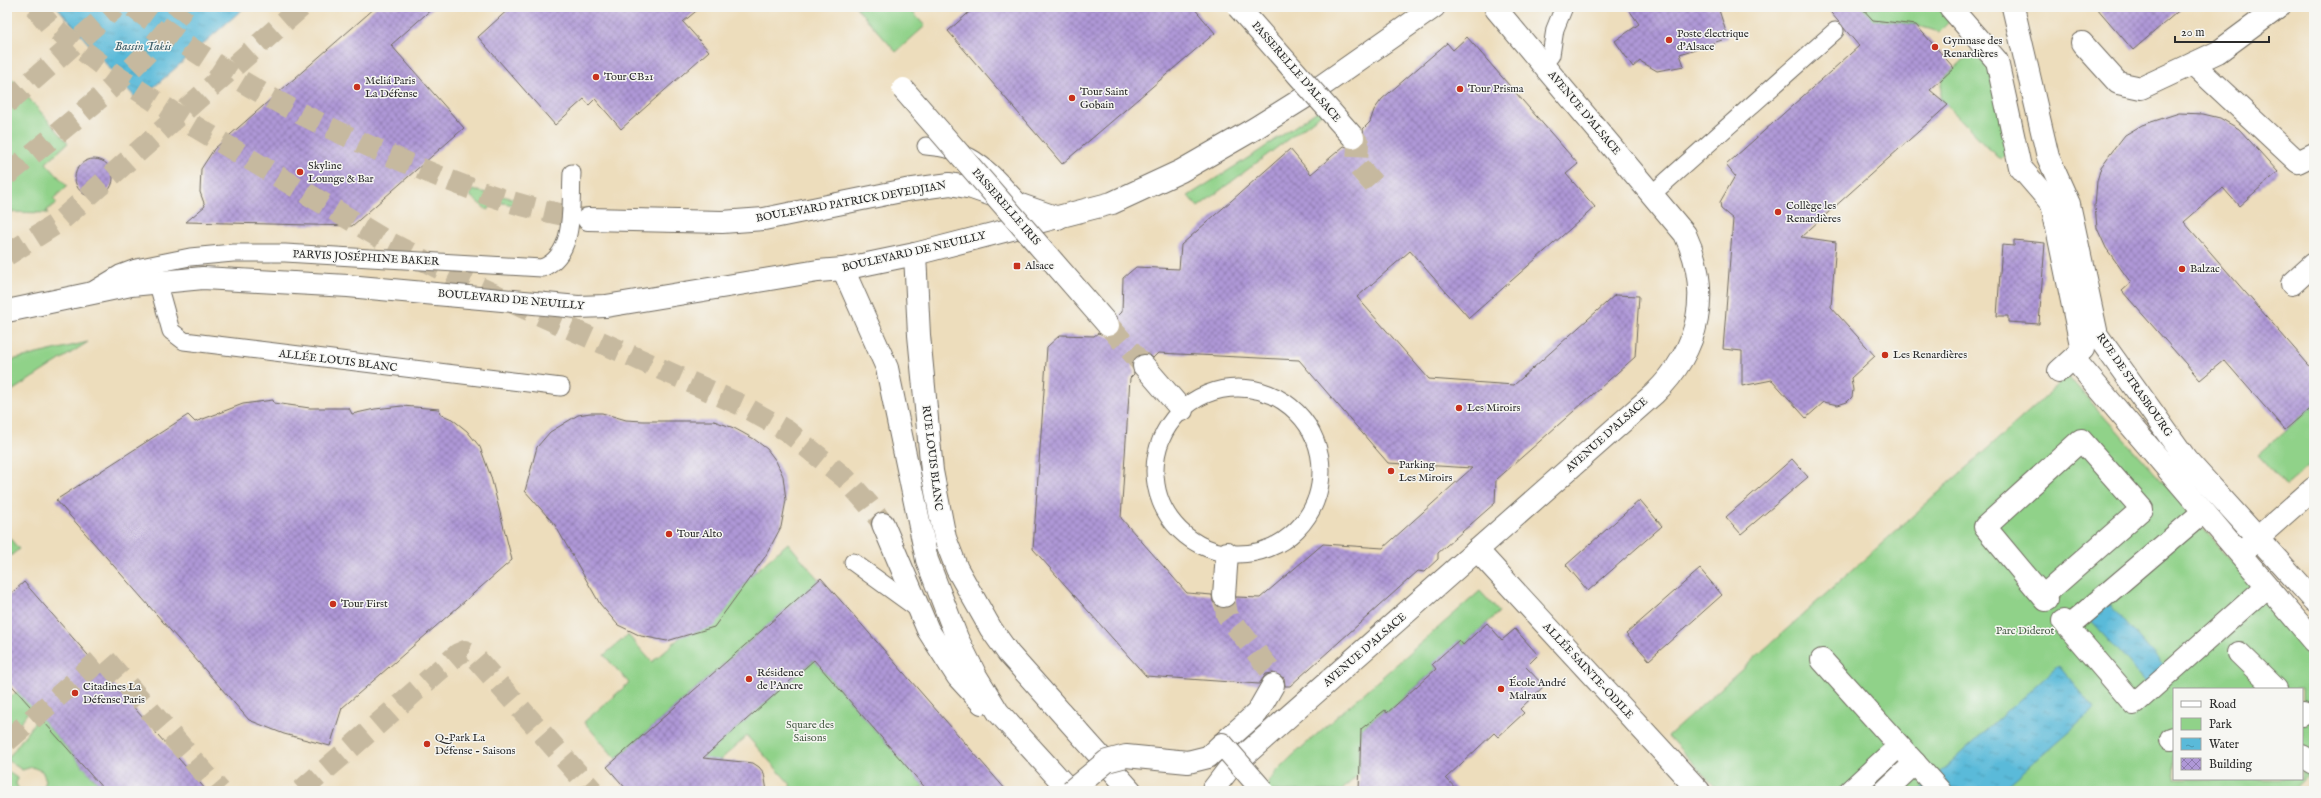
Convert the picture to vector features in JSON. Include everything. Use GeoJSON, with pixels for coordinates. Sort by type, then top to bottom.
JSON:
{"type":"FeatureCollection","features":[{"type":"Feature","properties":{"kind":"street","name":"PASSERELLE D'ALSACE"},"geometry":{"type":"LineString","coordinates":[[1238,7],[1353,137]]}},
{"type":"Feature","properties":{"kind":"street"},"geometry":{"type":"LineString","coordinates":[[1950,7],[1997,61],[2020,167],[2052,204],[2078,354],[2203,512],[2314,641]]}},
{"type":"Feature","properties":{"kind":"street","name":"RUE DE STRASBOURG"},"geometry":{"type":"LineString","coordinates":[[2013,7],[2048,157],[2069,204],[2078,354],[2186,459],[2314,600]]}},
{"type":"Feature","properties":{"kind":"street"},"geometry":{"type":"LineString","coordinates":[[2082,43],[2118,82],[2141,88],[2218,52],[2278,7]]}},
{"type":"Feature","properties":{"kind":"street"},"geometry":{"type":"LineString","coordinates":[[1058,218],[1112,203],[1180,171],[1310,94],[1434,8]]}},
{"type":"Feature","properties":{"kind":"street","name":"AVENUE D'ALSACE"},"geometry":{"type":"LineString","coordinates":[[1212,791],[1228,770],[1654,394],[1670,377],[1683,359],[1697,317],[1700,287],[1698,268],[1685,234],[1496,8]]}},
{"type":"Feature","properties":{"kind":"street"},"geometry":{"type":"LineString","coordinates":[[2193,64],[2298,162],[2314,154]]}},
{"type":"Feature","properties":{"kind":"street","name":"PASSERELLE IRIS"},"geometry":{"type":"LineString","coordinates":[[903,90],[1108,325]]}},
{"type":"Feature","properties":{"kind":"street","name":"BOULEVARD PATRICK DEVEDJIAN"},"geometry":{"type":"LineString","coordinates":[[588,219],[722,222],[764,219],[906,190],[950,184],[972,188],[1058,218]]}},
{"type":"Feature","properties":{"kind":"street","name":"BOULEVARD DE NEUILLY"},"geometry":{"type":"LineString","coordinates":[[7,311],[89,292],[157,281],[203,278],[348,286],[578,307],[642,302],[818,271],[844,269],[915,254],[1058,218]]}},
{"type":"Feature","properties":{"kind":"street","name":"RUE LOUIS BLANC"},"geometry":{"type":"LineString","coordinates":[[915,254],[919,335],[932,471],[945,538],[957,569],[991,629],[1009,654],[1131,791]]}},
{"type":"Feature","properties":{"kind":"street"},"geometry":{"type":"LineString","coordinates":[[2292,284],[2314,264]]}},
{"type":"Feature","properties":{"kind":"street","name":"RUE LOUIS BLANC"},"geometry":{"type":"LineString","coordinates":[[844,269],[887,368],[927,560],[957,638],[998,712],[1070,791]]}},
{"type":"Feature","properties":{"kind":"street"},"geometry":{"type":"LineString","coordinates":[[1144,366],[1182,410]]}},
{"type":"Feature","properties":{"kind":"street"},"geometry":{"type":"LineString","coordinates":[[2081,440],[2142,509],[2044,598],[1985,527],[2081,440]]}},
{"type":"Feature","properties":{"kind":"street"},"geometry":{"type":"LineString","coordinates":[[2239,554],[2314,488]]}},
{"type":"Feature","properties":{"kind":"street"},"geometry":{"type":"LineString","coordinates":[[2203,512],[2065,624],[2134,704],[2165,688],[2266,587]]}},
{"type":"Feature","properties":{"kind":"street","name":"RUE LOUIS BLANC"},"geometry":{"type":"LineString","coordinates":[[883,524],[918,609],[941,653],[958,677],[997,718],[1035,753]]}},
{"type":"Feature","properties":{"kind":"street","name":"ALLÉE SAINTE-ODILE"},"geometry":{"type":"LineString","coordinates":[[1477,550],[1698,791]]}},
{"type":"Feature","properties":{"kind":"street"},"geometry":{"type":"LineString","coordinates":[[1224,596],[1227,553]]}},
{"type":"Feature","properties":{"kind":"street"},"geometry":{"type":"LineString","coordinates":[[2239,653],[2275,688]]}},
{"type":"Feature","properties":{"kind":"street"},"geometry":{"type":"LineString","coordinates":[[1822,660],[1935,786]]}},
{"type":"Feature","properties":{"kind":"street"},"geometry":{"type":"LineString","coordinates":[[1070,791],[1107,760],[1126,756],[1188,762],[1208,757],[1257,713],[1273,685]]}},
{"type":"Feature","properties":{"kind":"street"},"geometry":{"type":"LineString","coordinates":[[1222,744],[1263,791]]}},
{"type":"Feature","properties":{"kind":"street"},"geometry":{"type":"LineString","coordinates":[[1850,791],[1899,746]]}},
{"type":"Feature","properties":{"kind":"street"},"geometry":{"type":"LineString","coordinates":[[2303,757],[2314,763]]}},
{"type":"Feature","properties":{"kind":"street"},"geometry":{"type":"LineString","coordinates":[[1885,791],[1915,763]]}},
{"type":"Feature","properties":{"kind":"lane"},"geometry":{"type":"LineString","coordinates":[[1543,65],[1551,55],[1555,29],[1564,7]]}},
{"type":"Feature","properties":{"kind":"lane"},"geometry":{"type":"LineString","coordinates":[[1652,194],[1835,31]]}},
{"type":"Feature","properties":{"kind":"lane"},"geometry":{"type":"LineString","coordinates":[[926,146],[952,149],[975,159],[1023,206]]}},
{"type":"Feature","properties":{"kind":"lane","name":"PARVIS JOSÉPHINE BAKER"},"geometry":{"type":"LineString","coordinates":[[89,292],[120,274],[136,268],[190,257],[233,253],[285,253],[542,268],[552,263],[560,254],[566,242],[572,173]]}},
{"type":"Feature","properties":{"kind":"lane","name":"ALLÉE LOUIS BLANC"},"geometry":{"type":"LineString","coordinates":[[157,281],[171,332],[184,341],[561,387]]}},
{"type":"Feature","properties":{"kind":"lane"},"geometry":{"type":"LineString","coordinates":[[1243,388],[1265,392],[1285,402],[1301,417],[1317,446],[1321,468],[1318,490],[1311,510],[1298,528],[1280,542],[1260,551],[1227,553],[1209,548],[1192,540],[1173,523],[1161,502],[1155,477],[1157,452],[1167,429],[1182,410],[1200,397],[1221,389],[1243,388]]}},
{"type":"Feature","properties":{"kind":"lane"},"geometry":{"type":"LineString","coordinates":[[853,562],[918,609]]}},
{"type":"Feature","properties":{"kind":"green space"},"geometry":{"type":"Polygon","coordinates":[[[856,7],[908,7],[925,26],[896,52],[856,7]]]}},
{"type":"Feature","properties":{"kind":"green space"},"geometry":{"type":"Polygon","coordinates":[[[1861,7],[1937,7],[1950,21],[1939,32],[1916,25],[1873,20],[1861,7]]]}},
{"type":"Feature","properties":{"kind":"green space"},"geometry":{"type":"Polygon","coordinates":[[[1972,52],[1990,69],[2008,152],[2000,160],[1940,98],[1943,79],[1972,52]]]}},
{"type":"Feature","properties":{"kind":"green space"},"geometry":{"type":"Polygon","coordinates":[[[11,78],[68,143],[46,163],[67,186],[53,199],[57,203],[46,211],[48,213],[7,212],[7,169],[12,166],[7,160],[7,81],[11,78]]]}},
{"type":"Feature","properties":{"kind":"green space"},"geometry":{"type":"Polygon","coordinates":[[[1326,105],[1328,109],[1198,207],[1188,196],[1259,151],[1326,105]]]}},
{"type":"Feature","properties":{"kind":"green space"},"geometry":{"type":"Polygon","coordinates":[[[472,190],[526,201],[520,206],[497,202],[487,210],[469,195],[472,190]]]}},
{"type":"Feature","properties":{"kind":"green space"},"geometry":{"type":"Polygon","coordinates":[[[88,342],[7,394],[7,361],[88,342]]]}},
{"type":"Feature","properties":{"kind":"green space","name":"Parc Diderot"},"geometry":{"type":"Polygon","coordinates":[[[2068,376],[2314,654],[2314,770],[2293,791],[1719,791],[1668,736],[2068,376]]]}},
{"type":"Feature","properties":{"kind":"green space"},"geometry":{"type":"Polygon","coordinates":[[[2314,405],[2314,462],[2286,486],[2258,455],[2314,405]]]}},
{"type":"Feature","properties":{"kind":"green space"},"geometry":{"type":"Polygon","coordinates":[[[7,535],[19,549],[7,559],[7,535]]]}},
{"type":"Feature","properties":{"kind":"green space"},"geometry":{"type":"Polygon","coordinates":[[[788,543],[819,580],[616,759],[584,722],[629,683],[604,655],[628,635],[652,662],[788,543]]]}},
{"type":"Feature","properties":{"kind":"green space"},"geometry":{"type":"Polygon","coordinates":[[[1480,591],[1499,612],[1463,645],[1459,640],[1436,669],[1387,713],[1384,710],[1361,729],[1359,774],[1341,791],[1263,791],[1276,772],[1291,757],[1480,591]]]}},
{"type":"Feature","properties":{"kind":"green space","name":"Square des Saisons"},"geometry":{"type":"Polygon","coordinates":[[[814,660],[924,786],[918,791],[785,791],[791,785],[747,736],[698,780],[689,770],[814,660]]]}},
{"type":"Feature","properties":{"kind":"green space"},"geometry":{"type":"Polygon","coordinates":[[[23,687],[31,708],[7,741],[7,700],[23,687]]]}},
{"type":"Feature","properties":{"kind":"green space"},"geometry":{"type":"Polygon","coordinates":[[[39,716],[105,791],[43,791],[46,780],[42,771],[32,767],[22,770],[7,760],[39,716]]]}},
{"type":"Feature","properties":{"kind":"green space"},"geometry":{"type":"Polygon","coordinates":[[[7,771],[17,778],[16,784],[20,791],[7,791],[7,771]]]}},
{"type":"Feature","properties":{"kind":"water","name":"Bassin Takis"},"geometry":{"type":"Polygon","coordinates":[[[57,7],[245,7],[138,101],[57,7]]]}},
{"type":"Feature","properties":{"kind":"water"},"geometry":{"type":"Polygon","coordinates":[[[2108,603],[2165,667],[2147,683],[2089,619],[2108,603]]]}},
{"type":"Feature","properties":{"kind":"water"},"geometry":{"type":"Polygon","coordinates":[[[2058,665],[2095,709],[2001,791],[1919,791],[2058,665]]]}},
{"type":"Feature","properties":{"kind":"building","name":"Meliá Paris La Défense"},"geometry":{"type":"Polygon","coordinates":[[[376,7],[434,7],[391,45],[464,128],[352,226],[186,222],[205,206],[200,192],[201,169],[214,149],[376,7]]]}},
{"type":"Feature","properties":{"kind":"building","name":"Tour CB21"},"geometry":{"type":"Polygon","coordinates":[[[511,7],[701,7],[683,22],[709,51],[621,129],[595,99],[589,105],[584,99],[555,125],[478,37],[511,7]]]}},
{"type":"Feature","properties":{"kind":"building","name":"Tour Saint Gobain"},"geometry":{"type":"Polygon","coordinates":[[[975,7],[1193,7],[1215,33],[1062,164],[948,31],[975,7]]]}},
{"type":"Feature","properties":{"kind":"building","name":"Poste électrique d'Alsace"},"geometry":{"type":"Polygon","coordinates":[[[1627,7],[1718,7],[1728,38],[1680,54],[1684,66],[1657,71],[1640,61],[1633,67],[1615,41],[1639,24],[1627,7]]]}},
{"type":"Feature","properties":{"kind":"building","name":"Collège les Renardières"},"geometry":{"type":"Polygon","coordinates":[[[1826,7],[1861,7],[1873,20],[1916,25],[1954,68],[1930,90],[1948,105],[1801,237],[1836,242],[1831,307],[1875,356],[1851,378],[1853,390],[1852,397],[1847,402],[1838,405],[1824,402],[1806,418],[1772,380],[1742,386],[1742,351],[1723,349],[1733,219],[1721,209],[1720,202],[1735,176],[1726,165],[1859,46],[1826,7]]]}},
{"type":"Feature","properties":{"kind":"building"},"geometry":{"type":"Polygon","coordinates":[[[2096,7],[2183,7],[2133,50],[2096,7]]]}},
{"type":"Feature","properties":{"kind":"building","name":"Les Miroirs"},"geometry":{"type":"Polygon","coordinates":[[[1467,37],[1578,164],[1566,174],[1595,207],[1469,318],[1410,251],[1357,297],[1429,379],[1514,385],[1615,295],[1639,296],[1635,357],[1496,480],[1495,503],[1438,553],[1438,559],[1424,572],[1418,571],[1290,686],[1285,686],[1284,678],[1273,673],[1266,674],[1259,684],[1146,676],[1033,549],[1047,347],[1060,335],[1094,336],[1098,333],[1110,337],[1116,335],[1120,329],[1117,317],[1122,312],[1123,278],[1136,267],[1179,269],[1181,245],[1290,149],[1311,174],[1344,146],[1355,149],[1361,147],[1365,141],[1363,129],[1370,122],[1374,110],[1382,99],[1447,43],[1453,50],[1467,37]],[[1158,353],[1153,358],[1148,354],[1141,354],[1132,362],[1134,374],[1130,378],[1121,518],[1187,593],[1212,595],[1213,602],[1217,607],[1230,607],[1236,597],[1260,598],[1323,544],[1383,548],[1472,468],[1388,463],[1299,360],[1158,353]]]}},
{"type":"Feature","properties":{"kind":"building","name":"Balzac"},"geometry":{"type":"Polygon","coordinates":[[[2179,113],[2203,114],[2220,118],[2239,129],[2278,172],[2239,206],[2223,188],[2184,222],[2314,371],[2314,405],[2285,430],[2224,360],[2200,380],[2122,291],[2131,283],[2106,248],[2097,228],[2095,206],[2097,181],[2101,167],[2125,135],[2142,125],[2179,113]]]}},
{"type":"Feature","properties":{"kind":"building"},"geometry":{"type":"Polygon","coordinates":[[[90,159],[98,159],[108,164],[112,171],[112,185],[108,192],[98,197],[90,197],[80,192],[78,189],[75,182],[75,174],[80,164],[83,162],[90,159]]]}},
{"type":"Feature","properties":{"kind":"building"},"geometry":{"type":"Polygon","coordinates":[[[2014,240],[2045,243],[2039,324],[2008,322],[2008,316],[1997,316],[2002,245],[2014,246],[2014,240]]]}},
{"type":"Feature","properties":{"kind":"building","name":"Tour First"},"geometry":{"type":"Polygon","coordinates":[[[273,400],[274,403],[310,408],[349,408],[352,414],[375,409],[402,406],[439,409],[440,414],[452,419],[467,431],[480,447],[491,477],[512,560],[342,708],[330,746],[284,734],[249,720],[56,500],[188,415],[195,422],[243,404],[273,400]]]}},
{"type":"Feature","properties":{"kind":"building","name":"Tour Alto"},"geometry":{"type":"Polygon","coordinates":[[[602,413],[626,420],[714,421],[734,428],[754,439],[767,449],[776,461],[783,476],[786,500],[781,527],[765,557],[714,627],[667,641],[641,636],[618,625],[600,604],[555,525],[525,491],[537,447],[550,432],[578,415],[602,413]]]}},
{"type":"Feature","properties":{"kind":"building"},"geometry":{"type":"Polygon","coordinates":[[[1792,459],[1808,477],[1741,534],[1726,517],[1792,459]]]}},
{"type":"Feature","properties":{"kind":"building"},"geometry":{"type":"Polygon","coordinates":[[[1640,500],[1662,526],[1588,591],[1566,565],[1640,500]]]}},
{"type":"Feature","properties":{"kind":"building"},"geometry":{"type":"Polygon","coordinates":[[[1700,569],[1722,595],[1649,660],[1626,634],[1700,569]]]}},
{"type":"Feature","properties":{"kind":"building","name":"Résidence de l'Ancre"},"geometry":{"type":"Polygon","coordinates":[[[821,578],[1007,791],[928,791],[814,660],[703,758],[753,763],[764,773],[767,791],[628,791],[607,767],[821,578]]]}},
{"type":"Feature","properties":{"kind":"building","name":"Citadines La Défense Paris"},"geometry":{"type":"Polygon","coordinates":[[[24,582],[207,791],[105,791],[7,680],[7,597],[24,582]]]}},
{"type":"Feature","properties":{"kind":"building"},"geometry":{"type":"Polygon","coordinates":[[[1487,623],[1502,640],[1515,629],[1538,655],[1526,667],[1544,686],[1520,709],[1524,713],[1498,737],[1494,733],[1446,778],[1458,791],[1359,791],[1361,729],[1385,710],[1387,713],[1436,669],[1432,664],[1459,640],[1463,645],[1487,623]]]}},
{"type":"Feature","properties":{"kind":"tunnel"},"geometry":{"type":"LineString","coordinates":[[35,7],[49,24],[116,76],[189,123],[386,241],[462,280],[741,405],[787,431],[845,478],[869,505],[883,524]]}},
{"type":"Feature","properties":{"kind":"tunnel"},"geometry":{"type":"LineString","coordinates":[[7,103],[116,7]]}},
{"type":"Feature","properties":{"kind":"tunnel"},"geometry":{"type":"LineString","coordinates":[[133,7],[184,43],[256,90],[343,134],[411,165],[485,194],[536,209],[588,219]]}},
{"type":"Feature","properties":{"kind":"tunnel"},"geometry":{"type":"LineString","coordinates":[[7,175],[78,117],[124,76],[146,54],[184,7]]}},
{"type":"Feature","properties":{"kind":"tunnel"},"geometry":{"type":"LineString","coordinates":[[7,255],[59,222],[301,7]]}},
{"type":"Feature","properties":{"kind":"tunnel"},"geometry":{"type":"LineString","coordinates":[[1353,137],[1358,143],[1357,165],[1378,189]]}},
{"type":"Feature","properties":{"kind":"tunnel"},"geometry":{"type":"LineString","coordinates":[[1108,325],[1144,366]]}},
{"type":"Feature","properties":{"kind":"tunnel"},"geometry":{"type":"LineString","coordinates":[[1224,596],[1227,615],[1271,671],[1273,685]]}},
{"type":"Feature","properties":{"kind":"tunnel"},"geometry":{"type":"LineString","coordinates":[[301,791],[458,654],[465,651],[472,654],[593,791]]}},
{"type":"Feature","properties":{"kind":"tunnel"},"geometry":{"type":"LineString","coordinates":[[7,741],[103,657],[220,791]]}},
{"type":"Feature","properties":{"kind":"place","name":"Poste électrique d'Alsace"},"geometry":{"type":"Point","coordinates":[1669,40]}},
{"type":"Feature","properties":{"kind":"place","name":"Gymnase des Renardières"},"geometry":{"type":"Point","coordinates":[1935,47]}},
{"type":"Feature","properties":{"kind":"place","name":"Tour CB21"},"geometry":{"type":"Point","coordinates":[596,77]}},
{"type":"Feature","properties":{"kind":"place","name":"Meliá Paris La Défense"},"geometry":{"type":"Point","coordinates":[357,87]}},
{"type":"Feature","properties":{"kind":"place","name":"Tour Prisma"},"geometry":{"type":"Point","coordinates":[1460,89]}},
{"type":"Feature","properties":{"kind":"place","name":"Tour Saint Gobain"},"geometry":{"type":"Point","coordinates":[1072,98]}},
{"type":"Feature","properties":{"kind":"place","name":"Skyline Lounge & Bar"},"geometry":{"type":"Point","coordinates":[300,172]}},
{"type":"Feature","properties":{"kind":"place","name":"Collège les Renardières"},"geometry":{"type":"Point","coordinates":[1778,212]}},
{"type":"Feature","properties":{"kind":"place","name":"Alsace"},"geometry":{"type":"Point","coordinates":[1017,266]}},
{"type":"Feature","properties":{"kind":"place","name":"Balzac"},"geometry":{"type":"Point","coordinates":[2182,269]}},
{"type":"Feature","properties":{"kind":"place","name":"Les Renardières"},"geometry":{"type":"Point","coordinates":[1885,355]}},
{"type":"Feature","properties":{"kind":"place","name":"Les Miroirs"},"geometry":{"type":"Point","coordinates":[1459,408]}},
{"type":"Feature","properties":{"kind":"place","name":"Parking Les Miroirs"},"geometry":{"type":"Point","coordinates":[1391,471]}},
{"type":"Feature","properties":{"kind":"place","name":"Tour Alto"},"geometry":{"type":"Point","coordinates":[669,534]}},
{"type":"Feature","properties":{"kind":"place","name":"Tour First"},"geometry":{"type":"Point","coordinates":[333,604]}},
{"type":"Feature","properties":{"kind":"place","name":"Résidence de l'Ancre"},"geometry":{"type":"Point","coordinates":[749,679]}},
{"type":"Feature","properties":{"kind":"place","name":"École André Malraux"},"geometry":{"type":"Point","coordinates":[1501,689]}},
{"type":"Feature","properties":{"kind":"place","name":"Citadines La Défense Paris"},"geometry":{"type":"Point","coordinates":[75,693]}},
{"type":"Feature","properties":{"kind":"place","name":"Q-Park La Défense - Saisons"},"geometry":{"type":"Point","coordinates":[427,744]}}]}
